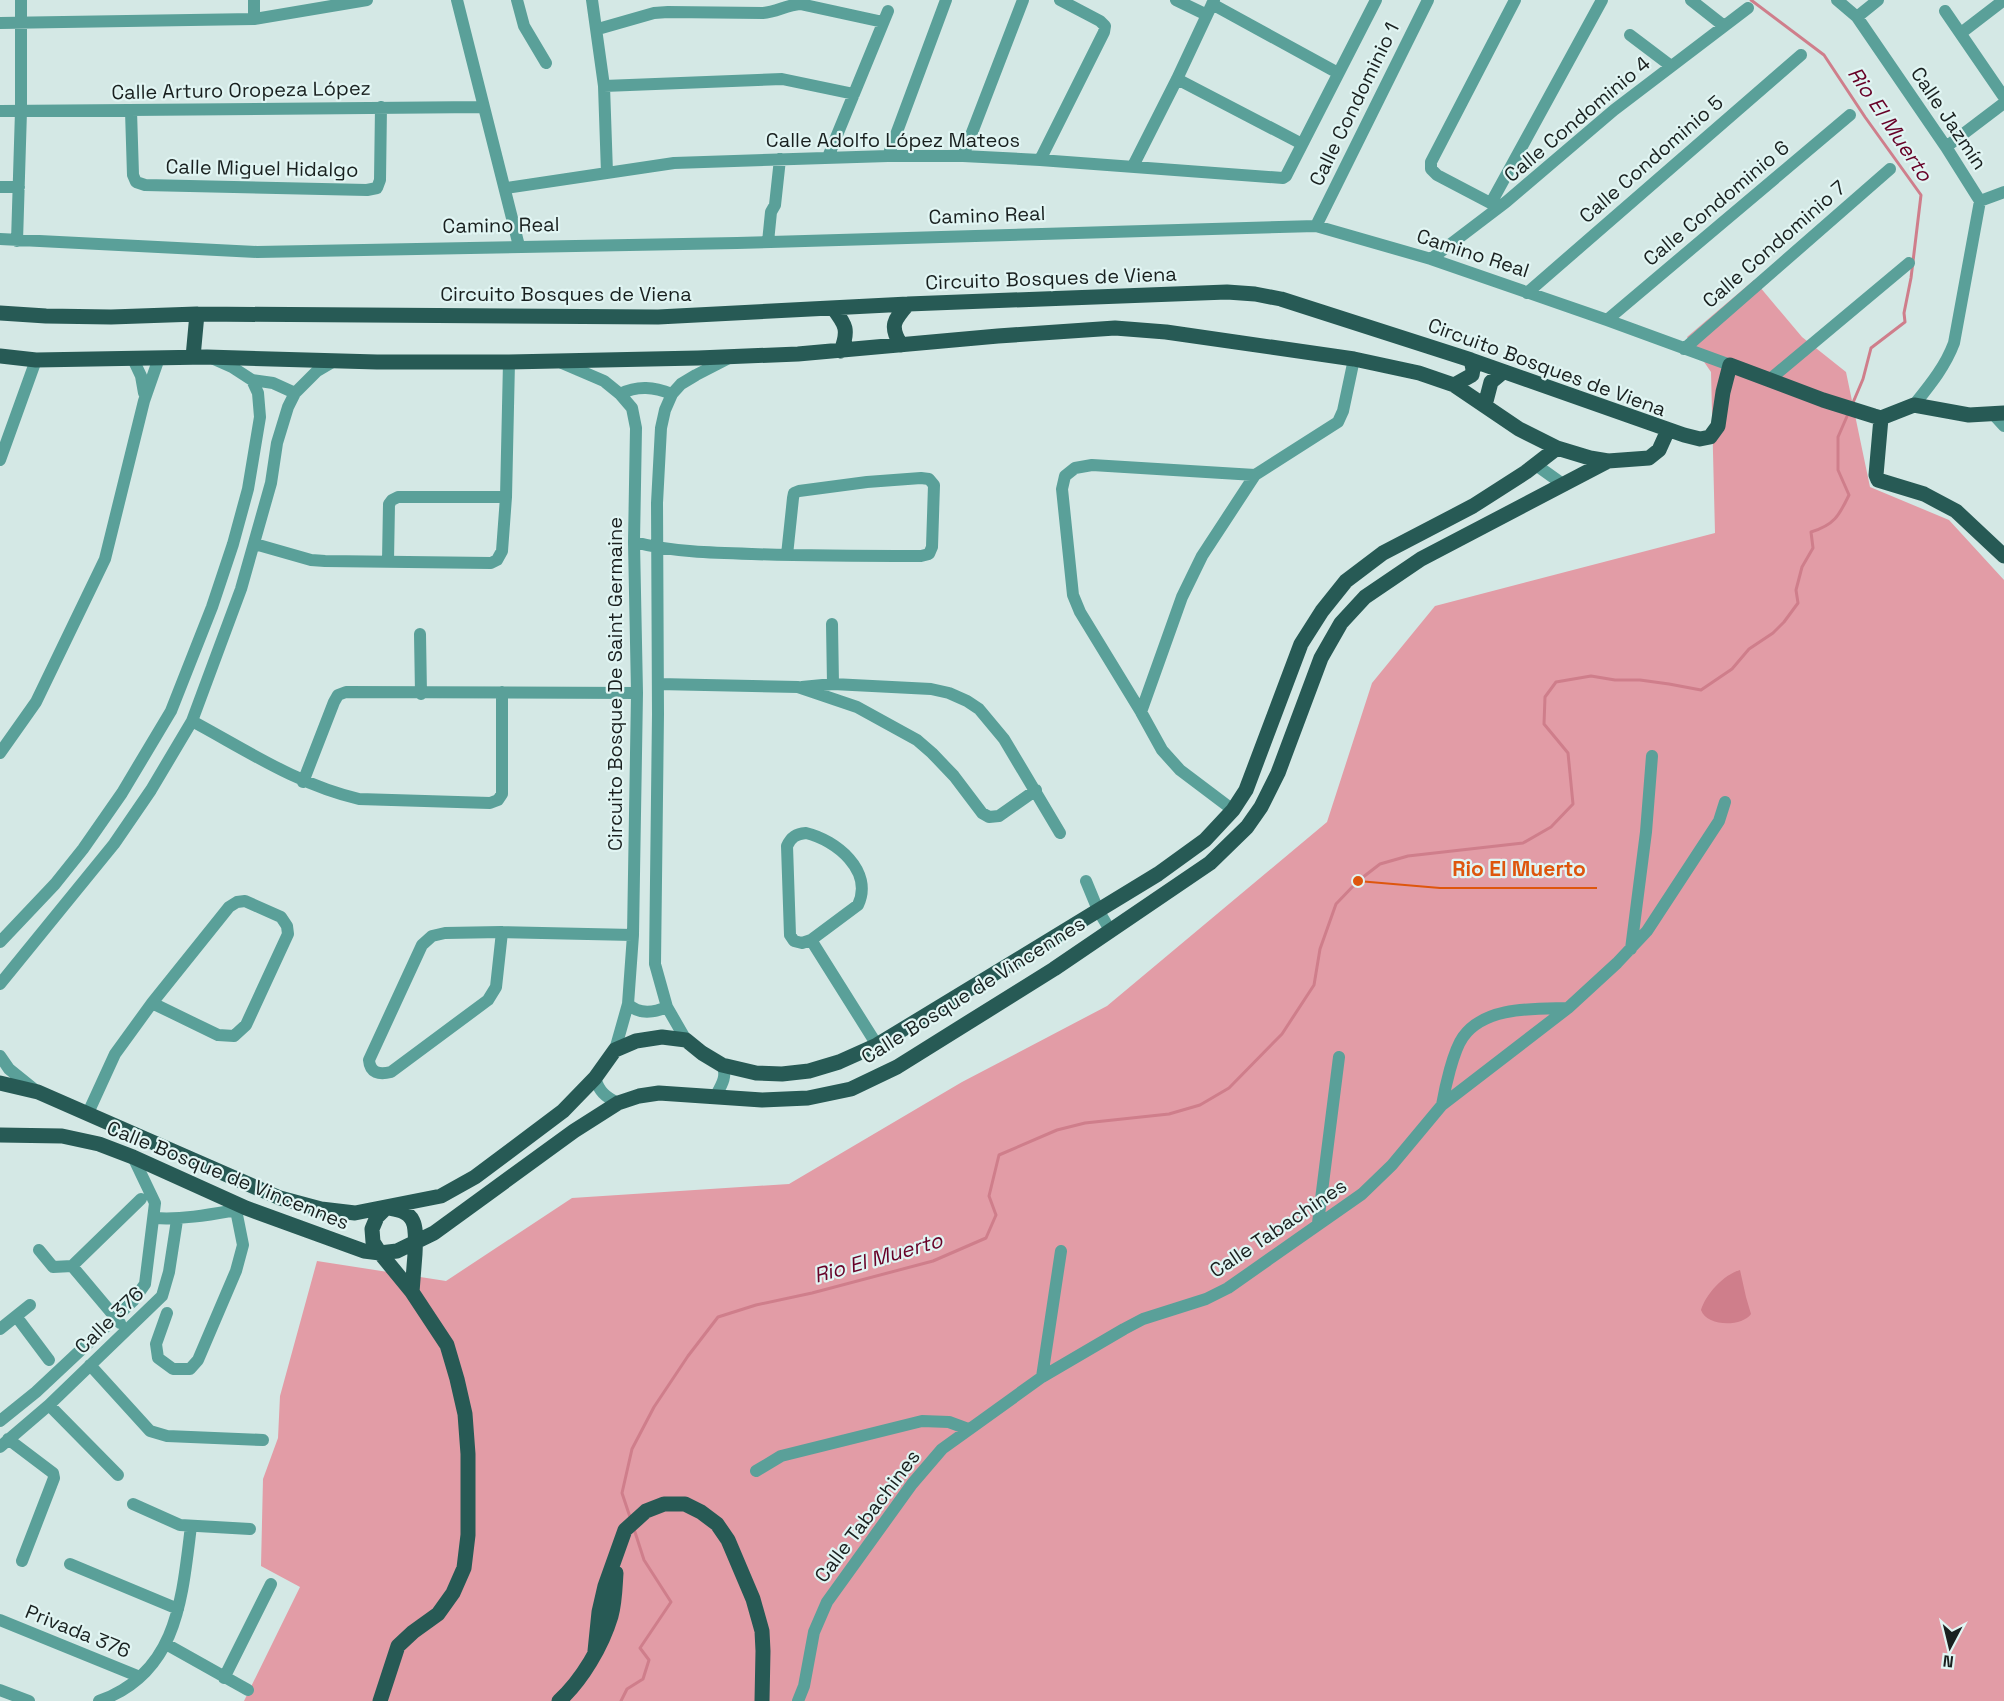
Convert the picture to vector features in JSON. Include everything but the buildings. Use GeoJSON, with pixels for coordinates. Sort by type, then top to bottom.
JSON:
{"type":"FeatureCollection","features":[{"type":"Feature","properties":{"kind":"main road","name":"Circuito Bosques de Viena"},"geometry":{"type":"LineString","coordinates":[[0,313],[111,317],[197,314],[658,317],[908,304],[1227,292],[1281,299],[1471,360],[1668,430],[1659,450],[1650,458],[1608,460],[1590,458],[1557,448],[1519,429],[1454,385],[1419,372],[1354,359],[1166,332],[1115,328],[998,336],[841,351],[732,357],[509,362],[334,361],[200,357],[36,360],[0,356]]}},
{"type":"Feature","properties":{"kind":"main road"},"geometry":{"type":"LineString","coordinates":[[901,345],[894,334],[894,326],[898,316],[908,304]]}},
{"type":"Feature","properties":{"kind":"main road"},"geometry":{"type":"LineString","coordinates":[[833,308],[846,327],[846,338],[841,351]]}},
{"type":"Feature","properties":{"kind":"main road"},"geometry":{"type":"LineString","coordinates":[[197,314],[200,357]]}},
{"type":"Feature","properties":{"kind":"main road"},"geometry":{"type":"LineString","coordinates":[[1454,385],[1472,375],[1471,360]]}},
{"type":"Feature","properties":{"kind":"main road","name":"Camino Real"},"geometry":{"type":"LineString","coordinates":[[1730,365],[1823,400],[1878,417]]}},
{"type":"Feature","properties":{"kind":"main road"},"geometry":{"type":"LineString","coordinates":[[1668,430],[1700,439],[1710,437],[1718,426],[1730,365]]}},
{"type":"Feature","properties":{"kind":"main road"},"geometry":{"type":"LineString","coordinates":[[1485,405],[1491,382],[1503,372]]}},
{"type":"Feature","properties":{"kind":"main road"},"geometry":{"type":"LineString","coordinates":[[1999,414],[1969,415],[1914,405],[1878,417],[1876,475],[1878,480],[1924,494],[1956,512],[2004,556]]}},
{"type":"Feature","properties":{"kind":"main road","name":"Calle Bosque de Vincennes"},"geometry":{"type":"LineString","coordinates":[[686,1040],[722,1065],[756,1073],[800,1072],[839,1062],[877,1045],[1158,874],[1206,840],[1233,810],[1246,790],[1301,644],[1322,610],[1346,580],[1383,553],[1473,506],[1536,465],[1557,448]]}},
{"type":"Feature","properties":{"kind":"main road","name":"Calle Bosque de Vincennes"},"geometry":{"type":"LineString","coordinates":[[0,1135],[62,1136],[99,1144],[133,1157],[241,1209],[364,1251],[380,1253],[397,1251],[434,1233],[574,1131],[618,1103],[639,1096],[659,1094],[762,1100],[808,1098],[850,1089],[897,1067],[1054,969],[1210,863],[1247,827],[1261,807],[1278,773],[1321,658],[1341,623],[1365,597],[1421,559],[1608,460]]}},
{"type":"Feature","properties":{"kind":"main road"},"geometry":{"type":"LineString","coordinates":[[615,1050],[636,1041],[662,1037],[686,1040]]}},
{"type":"Feature","properties":{"kind":"main road","name":"Calle Bosque de Vincennes"},"geometry":{"type":"LineString","coordinates":[[0,1083],[38,1092],[280,1198],[321,1209],[355,1213],[441,1196],[475,1177],[563,1111],[595,1077],[615,1050]]}},
{"type":"Feature","properties":{"kind":"main road"},"geometry":{"type":"LineString","coordinates":[[380,1701],[398,1646],[438,1614],[453,1593],[464,1568],[468,1535],[468,1454],[465,1413],[457,1379],[447,1345],[412,1292],[373,1242],[372,1229],[377,1217],[386,1208],[399,1209],[411,1216],[417,1228],[412,1292]]}},
{"type":"Feature","properties":{"kind":"main road"},"geometry":{"type":"LineString","coordinates":[[559,1701],[573,1688],[596,1652],[599,1612],[605,1586],[625,1530],[646,1511],[664,1504],[685,1504],[717,1524],[728,1540],[753,1599],[762,1631],[764,1650],[762,1701]]}},
{"type":"Feature","properties":{"kind":"street"},"geometry":{"type":"LineString","coordinates":[[17,241],[21,111],[21,0]]}},
{"type":"Feature","properties":{"kind":"street"},"geometry":{"type":"LineString","coordinates":[[254,0],[254,19]]}},
{"type":"Feature","properties":{"kind":"street"},"geometry":{"type":"LineString","coordinates":[[0,23],[254,19],[367,0]]}},
{"type":"Feature","properties":{"kind":"street"},"geometry":{"type":"LineString","coordinates":[[457,0],[519,246]]}},
{"type":"Feature","properties":{"kind":"street"},"geometry":{"type":"LineString","coordinates":[[517,0],[524,26],[546,63]]}},
{"type":"Feature","properties":{"kind":"street"},"geometry":{"type":"LineString","coordinates":[[592,0],[598,29],[604,86],[607,173]]}},
{"type":"Feature","properties":{"kind":"street"},"geometry":{"type":"LineString","coordinates":[[888,156],[946,0]]}},
{"type":"Feature","properties":{"kind":"street"},"geometry":{"type":"LineString","coordinates":[[963,156],[1023,0]]}},
{"type":"Feature","properties":{"kind":"street"},"geometry":{"type":"LineString","coordinates":[[1040,160],[1105,26],[1100,21],[1060,0]]}},
{"type":"Feature","properties":{"kind":"street"},"geometry":{"type":"LineString","coordinates":[[1176,0],[1211,6],[1338,73]]}},
{"type":"Feature","properties":{"kind":"street"},"geometry":{"type":"LineString","coordinates":[[1178,79],[1302,144],[1376,0]]}},
{"type":"Feature","properties":{"kind":"street","name":"Calle Condominio 1"},"geometry":{"type":"LineString","coordinates":[[1316,226],[1428,0]]}},
{"type":"Feature","properties":{"kind":"street"},"geometry":{"type":"LineString","coordinates":[[1515,0],[1431,162],[1431,169],[1437,175],[1494,205],[1602,0]]}},
{"type":"Feature","properties":{"kind":"street"},"geometry":{"type":"LineString","coordinates":[[1691,0],[1724,26]]}},
{"type":"Feature","properties":{"kind":"street","name":"Calle Jazmín"},"geometry":{"type":"LineString","coordinates":[[1837,0],[1857,17],[1947,147],[1980,201],[1954,343],[1938,376],[1914,405]]}},
{"type":"Feature","properties":{"kind":"street"},"geometry":{"type":"LineString","coordinates":[[1857,17],[1878,0]]}},
{"type":"Feature","properties":{"kind":"street"},"geometry":{"type":"LineString","coordinates":[[1961,33],[2004,0]]}},
{"type":"Feature","properties":{"kind":"street"},"geometry":{"type":"LineString","coordinates":[[598,29],[661,13],[763,14],[788,5],[800,4],[886,16],[828,157]]}},
{"type":"Feature","properties":{"kind":"street"},"geometry":{"type":"LineString","coordinates":[[1133,166],[1178,79],[1211,6]]}},
{"type":"Feature","properties":{"kind":"street","name":"Calle Condominio 4"},"geometry":{"type":"LineString","coordinates":[[1431,259],[1494,205],[1506,202],[1614,110],[1748,8]]}},
{"type":"Feature","properties":{"kind":"street"},"geometry":{"type":"LineString","coordinates":[[1945,11],[2004,97]]}},
{"type":"Feature","properties":{"kind":"street"},"geometry":{"type":"LineString","coordinates":[[1630,35],[1671,66]]}},
{"type":"Feature","properties":{"kind":"street","name":"Calle Condominio 5"},"geometry":{"type":"LineString","coordinates":[[1527,293],[1801,55]]}},
{"type":"Feature","properties":{"kind":"street"},"geometry":{"type":"LineString","coordinates":[[604,86],[731,82],[770,78],[854,94]]}},
{"type":"Feature","properties":{"kind":"street"},"geometry":{"type":"LineString","coordinates":[[1947,147],[2004,103]]}},
{"type":"Feature","properties":{"kind":"street","name":"Calle Miguel Hidalgo"},"geometry":{"type":"LineString","coordinates":[[131,111],[133,175],[136,182],[145,185],[367,190],[376,188],[380,180],[381,107]]}},
{"type":"Feature","properties":{"kind":"street","name":"Calle Arturo Oropeza López"},"geometry":{"type":"LineString","coordinates":[[0,111],[483,107]]}},
{"type":"Feature","properties":{"kind":"street","name":"Calle Condominio 6"},"geometry":{"type":"LineString","coordinates":[[1607,320],[1850,115]]}},
{"type":"Feature","properties":{"kind":"street","name":"Calle Adolfo López Mateos"},"geometry":{"type":"LineString","coordinates":[[506,188],[674,163],[888,156],[963,156],[1040,160],[1283,178],[1302,144]]}},
{"type":"Feature","properties":{"kind":"street"},"geometry":{"type":"LineString","coordinates":[[768,242],[780,159]]}},
{"type":"Feature","properties":{"kind":"street","name":"Calle Condominio 7"},"geometry":{"type":"LineString","coordinates":[[1684,349],[1890,169]]}},
{"type":"Feature","properties":{"kind":"street"},"geometry":{"type":"LineString","coordinates":[[0,187],[19,187]]}},
{"type":"Feature","properties":{"kind":"street"},"geometry":{"type":"LineString","coordinates":[[1980,201],[2004,192]]}},
{"type":"Feature","properties":{"kind":"street","name":"Camino Real"},"geometry":{"type":"LineString","coordinates":[[0,239],[257,252],[768,242],[1316,226],[1431,259],[1730,365]]}},
{"type":"Feature","properties":{"kind":"street"},"geometry":{"type":"LineString","coordinates":[[1769,380],[1909,263]]}},
{"type":"Feature","properties":{"kind":"street"},"geometry":{"type":"LineString","coordinates":[[200,357],[232,367],[252,380],[273,382],[295,393]]}},
{"type":"Feature","properties":{"kind":"street"},"geometry":{"type":"LineString","coordinates":[[686,1040],[667,1007],[655,964],[657,503],[661,428],[672,394],[681,384],[732,357]]}},
{"type":"Feature","properties":{"kind":"street"},"geometry":{"type":"LineString","coordinates":[[0,753],[36,702],[105,559],[144,400],[159,358]]}},
{"type":"Feature","properties":{"kind":"street"},"geometry":{"type":"LineString","coordinates":[[133,359],[141,376],[144,400]]}},
{"type":"Feature","properties":{"kind":"street"},"geometry":{"type":"LineString","coordinates":[[1141,712],[1182,597],[1202,556],[1255,475],[1338,422],[1354,359]]}},
{"type":"Feature","properties":{"kind":"street"},"geometry":{"type":"LineString","coordinates":[[0,460],[36,360]]}},
{"type":"Feature","properties":{"kind":"street","name":"Circuito Bosque De Saint Germaine"},"geometry":{"type":"LineString","coordinates":[[555,360],[581,369],[604,381],[620,394],[632,408],[636,428],[634,542],[637,693],[633,935],[628,1004],[615,1050]]}},
{"type":"Feature","properties":{"kind":"street"},"geometry":{"type":"LineString","coordinates":[[0,984],[114,844],[152,790],[192,721],[241,589],[255,544],[271,483],[277,443],[288,407],[295,393],[317,371],[334,361]]}},
{"type":"Feature","properties":{"kind":"street"},"geometry":{"type":"LineString","coordinates":[[255,544],[311,560],[491,564],[497,560],[502,551],[506,497],[509,362]]}},
{"type":"Feature","properties":{"kind":"street"},"geometry":{"type":"LineString","coordinates":[[0,942],[55,884],[83,849],[122,793],[171,711],[212,607],[248,489],[260,417],[258,393],[252,380]]}},
{"type":"Feature","properties":{"kind":"street"},"geometry":{"type":"LineString","coordinates":[[620,394],[643,387],[657,388],[672,394]]}},
{"type":"Feature","properties":{"kind":"street"},"geometry":{"type":"LineString","coordinates":[[1999,414],[2004,426]]}},
{"type":"Feature","properties":{"kind":"street"},"geometry":{"type":"LineString","coordinates":[[1233,810],[1179,770],[1162,750],[1080,612],[1073,595],[1062,489],[1065,476],[1075,468],[1092,465],[1255,475]]}},
{"type":"Feature","properties":{"kind":"street"},"geometry":{"type":"LineString","coordinates":[[1536,465],[1564,485]]}},
{"type":"Feature","properties":{"kind":"street"},"geometry":{"type":"LineString","coordinates":[[634,542],[658,548],[787,555],[921,556],[928,554],[932,547],[934,485],[928,479],[867,482],[794,493],[787,555]]}},
{"type":"Feature","properties":{"kind":"street"},"geometry":{"type":"LineString","coordinates":[[388,561],[389,504],[392,500],[398,497],[506,497]]}},
{"type":"Feature","properties":{"kind":"street"},"geometry":{"type":"LineString","coordinates":[[832,624],[833,684]]}},
{"type":"Feature","properties":{"kind":"street"},"geometry":{"type":"LineString","coordinates":[[420,634],[421,694]]}},
{"type":"Feature","properties":{"kind":"street"},"geometry":{"type":"LineString","coordinates":[[658,684],[798,687],[833,684],[931,689],[950,693],[979,709],[1004,739],[1060,833]]}},
{"type":"Feature","properties":{"kind":"street"},"geometry":{"type":"LineString","coordinates":[[798,687],[857,707],[917,740],[954,776],[982,813],[989,817],[999,816],[1036,790]]}},
{"type":"Feature","properties":{"kind":"street"},"geometry":{"type":"LineString","coordinates":[[303,782],[334,702],[338,695],[346,692],[637,693]]}},
{"type":"Feature","properties":{"kind":"street"},"geometry":{"type":"LineString","coordinates":[[192,721],[303,782],[359,799],[490,803],[498,800],[502,794],[502,692]]}},
{"type":"Feature","properties":{"kind":"street"},"geometry":{"type":"LineString","coordinates":[[1631,949],[1646,831],[1652,756]]}},
{"type":"Feature","properties":{"kind":"street","name":"Calle Tabachines"},"geometry":{"type":"LineString","coordinates":[[798,1701],[804,1686],[814,1632],[827,1602],[912,1484],[942,1449],[1042,1377],[1143,1319],[1206,1299],[1228,1288],[1362,1194],[1392,1165],[1442,1104],[1568,1008],[1631,949],[1647,931],[1719,821],[1725,802]]}},
{"type":"Feature","properties":{"kind":"street"},"geometry":{"type":"LineString","coordinates":[[806,833],[815,835],[842,851],[857,870],[861,889],[858,905],[811,940],[802,943],[795,941],[790,935],[787,846],[790,838],[806,833]]}},
{"type":"Feature","properties":{"kind":"street"},"geometry":{"type":"LineString","coordinates":[[1086,881],[1098,910],[1110,930]]}},
{"type":"Feature","properties":{"kind":"street"},"geometry":{"type":"LineString","coordinates":[[88,1113],[115,1054],[152,1003],[229,907],[237,902],[245,901],[281,917],[287,926],[288,934],[246,1025],[234,1035],[218,1035],[152,1003]]}},
{"type":"Feature","properties":{"kind":"street"},"geometry":{"type":"LineString","coordinates":[[502,932],[496,987],[488,1000],[391,1071],[383,1074],[375,1072],[370,1067],[369,1060],[422,945],[432,936],[445,933],[502,932],[633,935]]}},
{"type":"Feature","properties":{"kind":"street"},"geometry":{"type":"LineString","coordinates":[[811,940],[877,1045]]}},
{"type":"Feature","properties":{"kind":"street"},"geometry":{"type":"LineString","coordinates":[[628,1004],[642,1012],[655,1012],[667,1007]]}},
{"type":"Feature","properties":{"kind":"street"},"geometry":{"type":"LineString","coordinates":[[1442,1104],[1446,1081],[1462,1038],[1474,1026],[1491,1017],[1521,1010],[1568,1008]]}},
{"type":"Feature","properties":{"kind":"street"},"geometry":{"type":"LineString","coordinates":[[0,1056],[9,1069],[38,1092]]}},
{"type":"Feature","properties":{"kind":"street"},"geometry":{"type":"LineString","coordinates":[[1318,1223],[1339,1057]]}},
{"type":"Feature","properties":{"kind":"street"},"geometry":{"type":"LineString","coordinates":[[715,1097],[723,1083],[725,1071],[722,1065]]}},
{"type":"Feature","properties":{"kind":"street"},"geometry":{"type":"LineString","coordinates":[[595,1077],[599,1089],[607,1098],[618,1103]]}},
{"type":"Feature","properties":{"kind":"street","name":"Calle 376"},"geometry":{"type":"LineString","coordinates":[[0,1421],[36,1392],[116,1318],[145,1284],[155,1218],[155,1200],[133,1157]]}},
{"type":"Feature","properties":{"kind":"street"},"geometry":{"type":"LineString","coordinates":[[39,1250],[53,1267],[72,1266],[141,1199]]}},
{"type":"Feature","properties":{"kind":"street"},"geometry":{"type":"LineString","coordinates":[[155,1218],[177,1220],[189,1216],[241,1209],[243,1245],[236,1271],[198,1360],[190,1369],[173,1369],[158,1358],[156,1344],[167,1312]]}},
{"type":"Feature","properties":{"kind":"street","name":"Calle 376"},"geometry":{"type":"LineString","coordinates":[[4,1443],[49,1405],[162,1296],[169,1272],[177,1220]]}},
{"type":"Feature","properties":{"kind":"street"},"geometry":{"type":"LineString","coordinates":[[1042,1377],[1061,1251]]}},
{"type":"Feature","properties":{"kind":"street"},"geometry":{"type":"LineString","coordinates":[[72,1266],[126,1331]]}},
{"type":"Feature","properties":{"kind":"street"},"geometry":{"type":"LineString","coordinates":[[0,1329],[30,1305]]}},
{"type":"Feature","properties":{"kind":"street"},"geometry":{"type":"LineString","coordinates":[[16,1316],[49,1360]]}},
{"type":"Feature","properties":{"kind":"street"},"geometry":{"type":"LineString","coordinates":[[90,1365],[150,1431],[167,1436],[263,1440]]}},
{"type":"Feature","properties":{"kind":"street"},"geometry":{"type":"LineString","coordinates":[[49,1405],[118,1475]]}},
{"type":"Feature","properties":{"kind":"street"},"geometry":{"type":"LineString","coordinates":[[756,1471],[781,1456],[922,1422],[949,1422],[968,1429]]}},
{"type":"Feature","properties":{"kind":"street"},"geometry":{"type":"LineString","coordinates":[[4,1443],[49,1470],[53,1473],[54,1478],[22,1561]]}},
{"type":"Feature","properties":{"kind":"street"},"geometry":{"type":"LineString","coordinates":[[132,1504],[180,1525],[250,1529]]}},
{"type":"Feature","properties":{"kind":"street","name":"Privada 376"},"geometry":{"type":"LineString","coordinates":[[107,1700],[129,1687],[140,1677],[158,1658],[166,1644],[178,1609],[191,1526]]}},
{"type":"Feature","properties":{"kind":"street"},"geometry":{"type":"LineString","coordinates":[[70,1564],[178,1609]]}},
{"type":"Feature","properties":{"kind":"street"},"geometry":{"type":"LineString","coordinates":[[224,1678],[271,1584]]}},
{"type":"Feature","properties":{"kind":"street","name":"Privada 376"},"geometry":{"type":"LineString","coordinates":[[0,1620],[140,1677]]}},
{"type":"Feature","properties":{"kind":"street"},"geometry":{"type":"LineString","coordinates":[[166,1644],[248,1690]]}},
{"type":"Feature","properties":{"kind":"street"},"geometry":{"type":"LineString","coordinates":[[0,1690],[29,1701]]}},
{"type":"Feature","properties":{"kind":"shaded area"},"geometry":{"type":"Polygon","coordinates":[[[1754,280],[1802,337],[1846,372],[1870,487],[1949,520],[2004,580],[2004,1701],[244,1701],[300,1587],[261,1566],[263,1479],[278,1438],[280,1396],[317,1261],[446,1281],[572,1198],[789,1184],[962,1082],[1107,1006],[1327,822],[1372,683],[1435,606],[1715,533],[1711,372],[1687,337],[1754,280]]]}},
{"type":"Feature","properties":{"kind":"shaded area"},"geometry":{"type":"Polygon","coordinates":[[[1740,1270],[1751,1314],[1733,1323],[1710,1320],[1701,1310],[1707,1298],[1727,1276],[1740,1270]]]}},
{"type":"Feature","properties":{"kind":"waterway","name":"Rio El Muerto"},"geometry":{"type":"LineString","coordinates":[[1751,0],[1824,55],[1921,195],[1911,278],[1904,313],[1905,322],[1871,348],[1863,379],[1852,405]]}},
{"type":"Feature","properties":{"kind":"waterway","name":"Rio El Muerto"},"geometry":{"type":"LineString","coordinates":[[630,1517],[622,1493],[632,1449],[654,1407],[688,1356],[718,1317],[756,1305],[812,1293],[933,1261],[986,1238],[996,1215],[989,1196],[999,1155],[1057,1130],[1085,1123],[1169,1114],[1200,1105],[1229,1088],[1282,1034],[1314,985],[1320,949],[1336,904],[1358,881],[1380,864],[1408,856],[1523,843],[1551,827],[1573,804],[1568,753],[1544,724],[1545,697],[1556,682],[1591,676],[1615,680],[1640,680],[1701,690],[1732,669],[1749,649],[1773,633],[1798,603],[1796,590],[1802,567],[1813,548],[1811,532],[1835,519],[1849,495],[1838,470],[1838,437],[1848,414]]}},
{"type":"Feature","properties":{"kind":"waterway","name":"Rio El Muerto"},"geometry":{"type":"LineString","coordinates":[[621,1701],[627,1689],[643,1679],[649,1660],[640,1648],[671,1602],[644,1560],[634,1529]]}},
{"type":"Feature","properties":{"kind":"place","name":"Rio El Muerto"},"geometry":{"type":"Point","coordinates":[1358,881]}}]}
